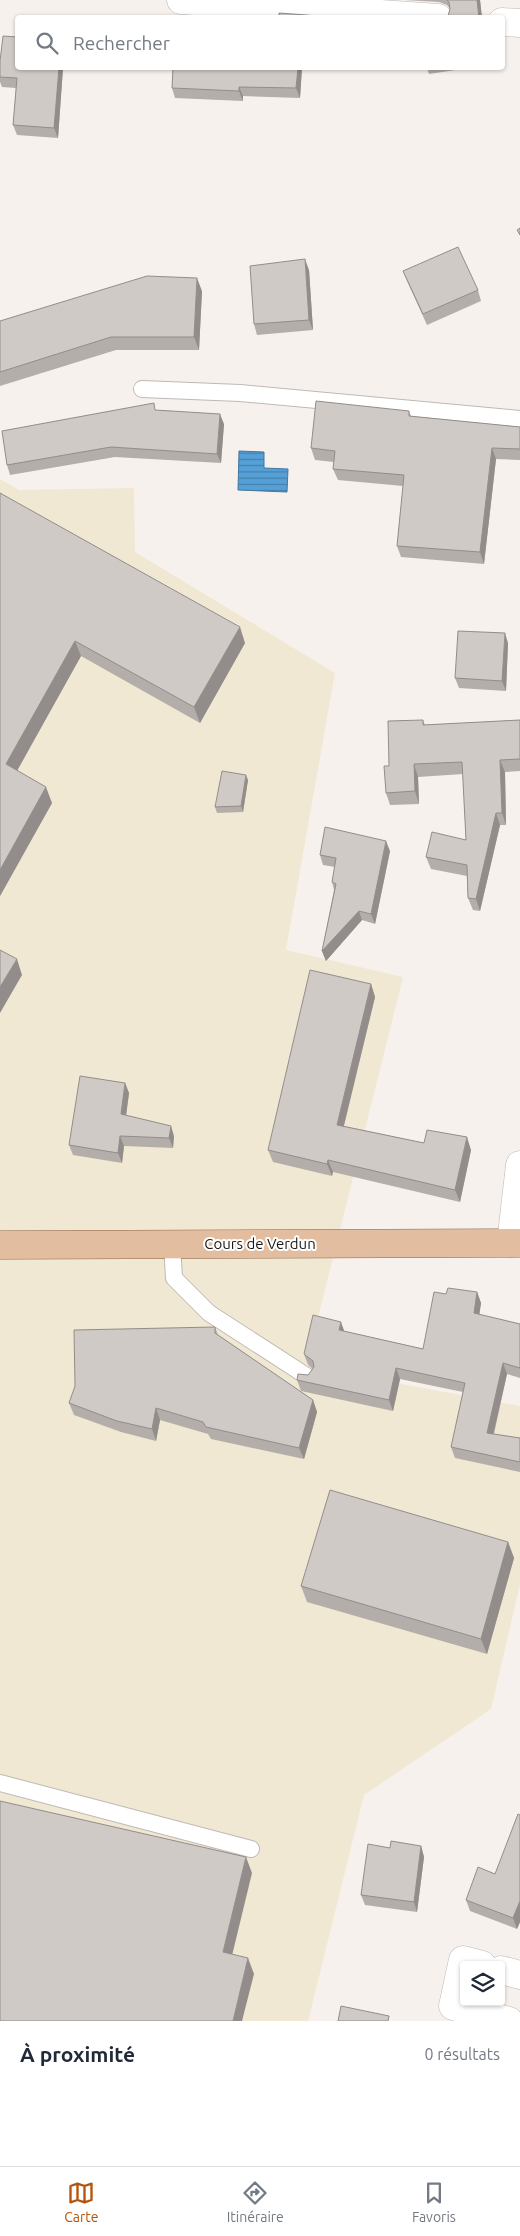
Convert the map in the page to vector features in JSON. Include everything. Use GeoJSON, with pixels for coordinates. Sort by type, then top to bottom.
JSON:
{"type":"FeatureCollection","features":[{"type":"Feature","properties":{"kind":"main road","name":"Cours de Verdun"},"geometry":{"type":"LineString","coordinates":[[0,1245],[515,1243]]}},
{"type":"Feature","properties":{"kind":"street"},"geometry":{"type":"LineString","coordinates":[[181,0],[395,15]]}},
{"type":"Feature","properties":{"kind":"street"},"geometry":{"type":"LineString","coordinates":[[505,22],[520,23]]}},
{"type":"Feature","properties":{"kind":"street"},"geometry":{"type":"LineString","coordinates":[[515,1243],[520,1165]]}},
{"type":"Feature","properties":{"kind":"street"},"geometry":{"type":"LineString","coordinates":[[505,1971],[520,1975]]}},
{"type":"Feature","properties":{"kind":"street"},"geometry":{"type":"LineString","coordinates":[[460,1974],[453,2006],[509,2021]]}},
{"type":"Feature","properties":{"kind":"lane"},"geometry":{"type":"LineString","coordinates":[[142,388],[240,392],[520,419]]}},
{"type":"Feature","properties":{"kind":"lane"},"geometry":{"type":"LineString","coordinates":[[172,1243],[174,1278],[209,1313],[308,1376]]}},
{"type":"Feature","properties":{"kind":"lane"},"geometry":{"type":"LineString","coordinates":[[0,1784],[251,1849]]}},
{"type":"Feature","properties":{"kind":"shaded area"},"geometry":{"type":"Polygon","coordinates":[[[0,479],[19,490],[134,488],[135,552],[335,673],[286,950],[403,977],[306,1366],[520,1406],[520,1584],[491,1709],[364,1795],[308,2021],[0,2021],[0,479]]]}},
{"type":"Feature","properties":{"kind":"water"},"geometry":{"type":"Polygon","coordinates":[[[239,451],[264,452],[264,468],[288,469],[287,492],[238,490],[239,451]]]}},
{"type":"Feature","properties":{"kind":"building"},"geometry":{"type":"Polygon","coordinates":[[[447,0],[477,0],[479,15],[448,15],[449,2],[447,0]]]}},
{"type":"Feature","properties":{"kind":"building"},"geometry":{"type":"Polygon","coordinates":[[[279,13],[306,15],[279,15],[279,13]]]}},
{"type":"Feature","properties":{"kind":"building"},"geometry":{"type":"Polygon","coordinates":[[[3,36],[15,37],[15,70],[59,70],[54,128],[13,125],[17,78],[0,77],[3,36]]]}},
{"type":"Feature","properties":{"kind":"building"},"geometry":{"type":"Polygon","coordinates":[[[173,70],[298,70],[296,88],[239,87],[239,91],[172,88],[173,70]]]}},
{"type":"Feature","properties":{"kind":"building"},"geometry":{"type":"Polygon","coordinates":[[[458,247],[478,290],[423,314],[403,271],[458,247]]]}},
{"type":"Feature","properties":{"kind":"building"},"geometry":{"type":"Polygon","coordinates":[[[305,259],[309,320],[254,324],[250,266],[305,259]]]}},
{"type":"Feature","properties":{"kind":"building"},"geometry":{"type":"Polygon","coordinates":[[[147,276],[197,278],[194,337],[111,337],[0,372],[0,321],[147,276]]]}},
{"type":"Feature","properties":{"kind":"building"},"geometry":{"type":"Polygon","coordinates":[[[316,401],[409,411],[409,416],[520,427],[520,449],[492,448],[480,552],[397,546],[404,475],[333,469],[335,451],[311,448],[316,401]]]}},
{"type":"Feature","properties":{"kind":"building"},"geometry":{"type":"Polygon","coordinates":[[[154,403],[155,410],[220,414],[217,454],[111,447],[7,465],[2,431],[154,403]]]}},
{"type":"Feature","properties":{"kind":"building"},"geometry":{"type":"Polygon","coordinates":[[[0,493],[240,627],[194,707],[75,641],[6,764],[46,787],[0,870],[0,493]]]}},
{"type":"Feature","properties":{"kind":"building"},"geometry":{"type":"Polygon","coordinates":[[[458,631],[505,633],[502,681],[455,678],[458,631]]]}},
{"type":"Feature","properties":{"kind":"building"},"geometry":{"type":"Polygon","coordinates":[[[423,720],[423,725],[520,720],[520,759],[500,760],[502,813],[496,813],[476,899],[468,898],[467,865],[426,857],[432,832],[466,840],[462,762],[414,764],[415,791],[386,793],[384,766],[389,766],[388,721],[423,720]]]}},
{"type":"Feature","properties":{"kind":"building"},"geometry":{"type":"Polygon","coordinates":[[[222,771],[246,775],[241,806],[215,807],[222,771]]]}},
{"type":"Feature","properties":{"kind":"building"},"geometry":{"type":"Polygon","coordinates":[[[325,827],[386,841],[371,914],[359,911],[322,951],[336,884],[332,882],[336,858],[320,855],[325,827]]]}},
{"type":"Feature","properties":{"kind":"building"},"geometry":{"type":"Polygon","coordinates":[[[0,950],[17,959],[0,987],[0,950]]]}},
{"type":"Feature","properties":{"kind":"building"},"geometry":{"type":"Polygon","coordinates":[[[310,970],[371,984],[337,1125],[424,1143],[427,1130],[467,1137],[455,1190],[328,1160],[327,1164],[268,1150],[310,970]]]}},
{"type":"Feature","properties":{"kind":"building"},"geometry":{"type":"Polygon","coordinates":[[[80,1076],[125,1083],[121,1114],[171,1126],[169,1138],[120,1136],[118,1153],[69,1145],[80,1076]]]}},
{"type":"Feature","properties":{"kind":"building"},"geometry":{"type":"Polygon","coordinates":[[[448,1288],[477,1292],[474,1313],[520,1324],[520,1368],[503,1363],[487,1433],[520,1438],[520,1462],[451,1447],[465,1383],[396,1368],[389,1400],[297,1380],[298,1374],[308,1375],[314,1367],[313,1361],[304,1354],[313,1315],[341,1322],[339,1330],[423,1349],[434,1292],[446,1294],[448,1288]]]}},
{"type":"Feature","properties":{"kind":"building"},"geometry":{"type":"Polygon","coordinates":[[[215,1327],[215,1333],[313,1400],[299,1448],[206,1427],[203,1422],[156,1408],[152,1429],[117,1421],[69,1403],[75,1386],[74,1330],[215,1327]]]}},
{"type":"Feature","properties":{"kind":"building"},"geometry":{"type":"Polygon","coordinates":[[[330,1490],[508,1542],[481,1639],[301,1586],[330,1490]]]}},
{"type":"Feature","properties":{"kind":"building"},"geometry":{"type":"Polygon","coordinates":[[[0,1801],[246,1857],[223,1952],[248,1958],[233,2021],[0,2021],[0,1801]]]}},
{"type":"Feature","properties":{"kind":"building"},"geometry":{"type":"Polygon","coordinates":[[[518,1814],[520,1815],[520,1901],[513,1918],[466,1900],[478,1867],[495,1874],[518,1814]]]}},
{"type":"Feature","properties":{"kind":"building"},"geometry":{"type":"Polygon","coordinates":[[[391,1841],[421,1846],[414,1902],[361,1895],[368,1844],[390,1848],[391,1841]]]}},
{"type":"Feature","properties":{"kind":"building"},"geometry":{"type":"Polygon","coordinates":[[[341,2006],[389,2016],[388,2021],[338,2021],[341,2006]]]}}]}
